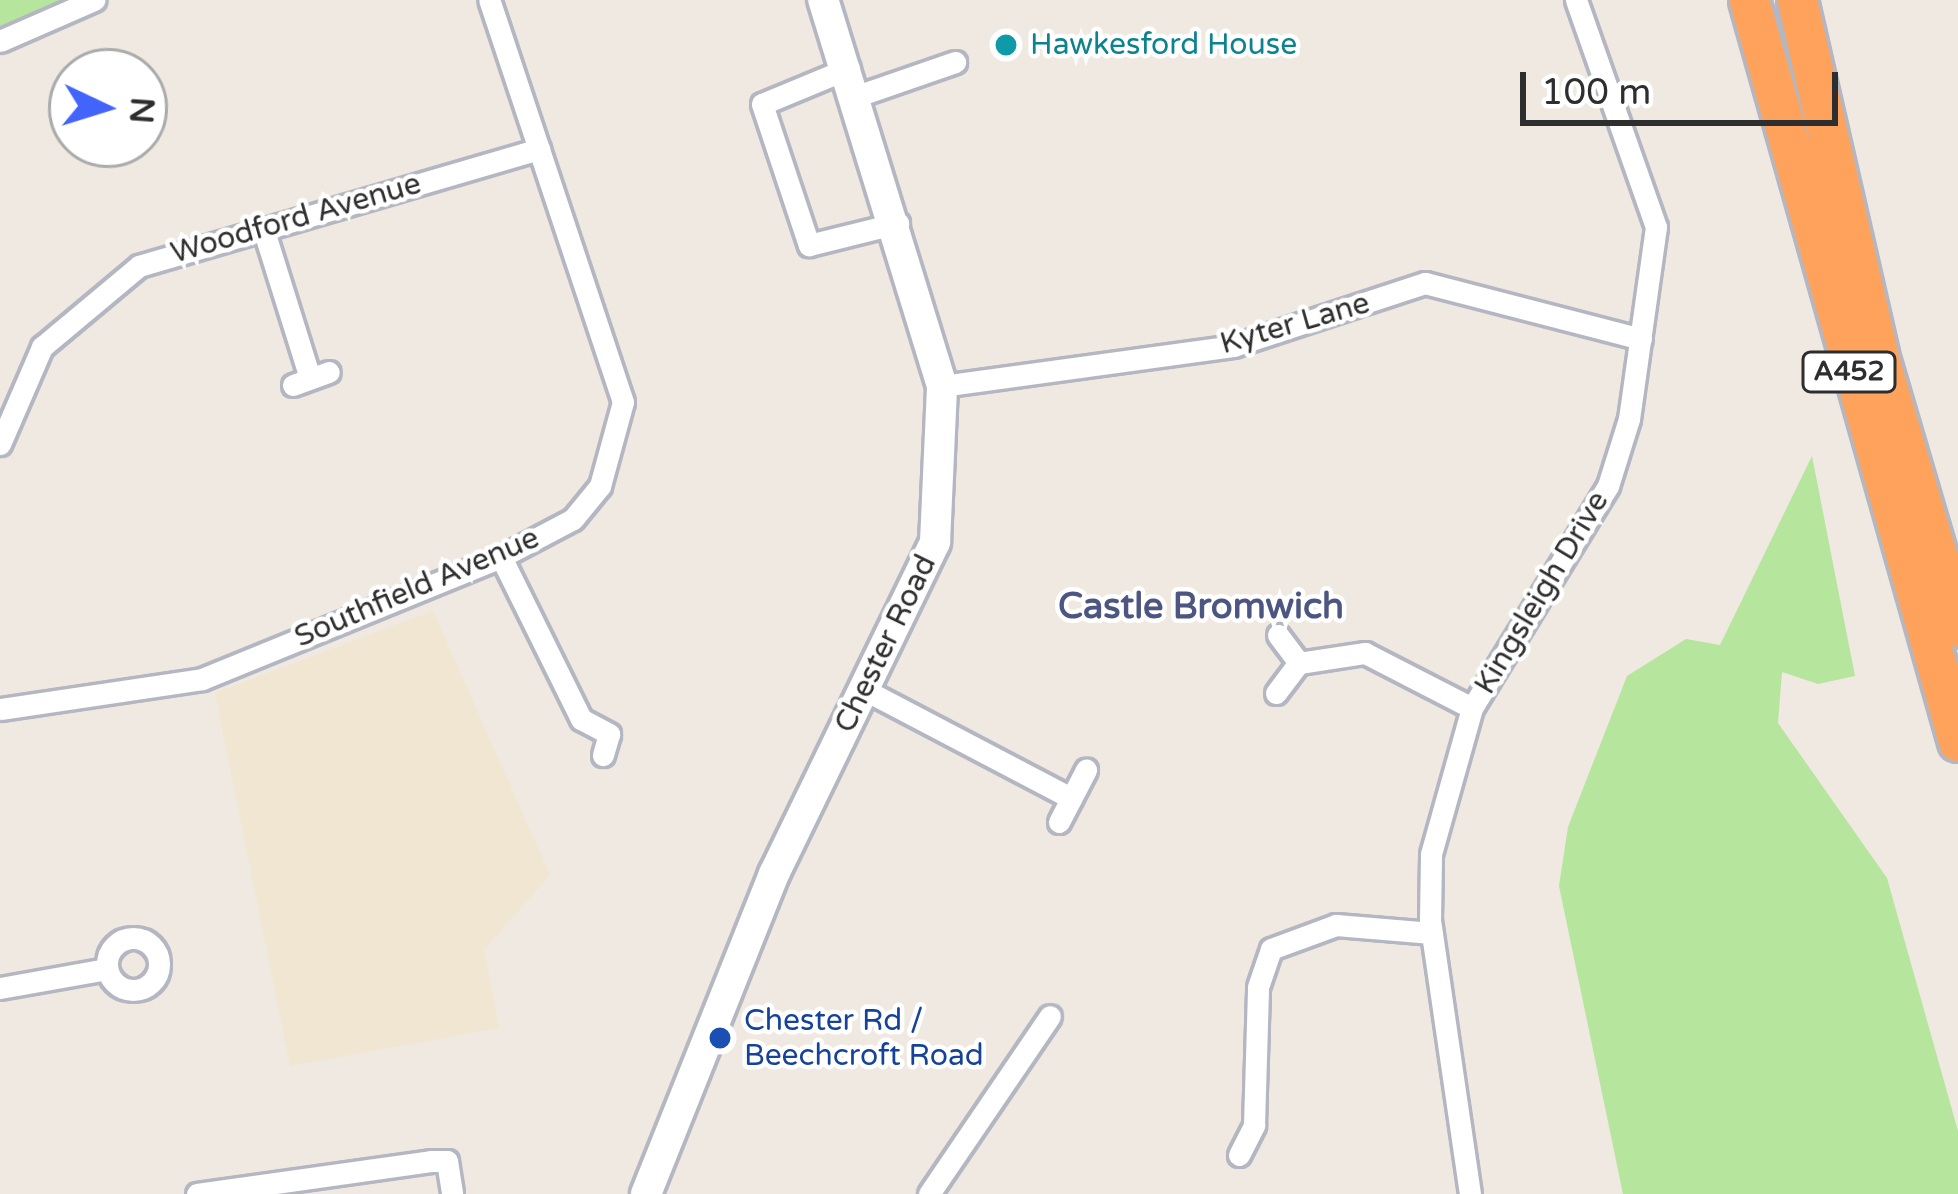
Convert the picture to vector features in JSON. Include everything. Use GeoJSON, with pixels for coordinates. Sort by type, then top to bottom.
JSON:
{"type":"FeatureCollection","features":[{"type":"Feature","properties":{"kind":"highway","name":"A452"},"geometry":{"type":"LineString","coordinates":[[1749,0],[1958,741]]}},
{"type":"Feature","properties":{"kind":"highway","name":"A452"},"geometry":{"type":"LineString","coordinates":[[1797,0],[1878,355],[1958,626]]}},
{"type":"Feature","properties":{"kind":"main road","name":"Chester Road"},"geometry":{"type":"LineString","coordinates":[[657,1192],[774,874],[935,542],[942,386],[898,223],[823,0]]}},
{"type":"Feature","properties":{"kind":"street"},"geometry":{"type":"LineString","coordinates":[[0,41],[94,0]]}},
{"type":"Feature","properties":{"kind":"street","name":"Southfield Avenue"},"geometry":{"type":"LineString","coordinates":[[0,710],[202,679],[501,556],[587,503],[616,449],[623,402],[489,0]]}},
{"type":"Feature","properties":{"kind":"street","name":"Kingsleigh Drive"},"geometry":{"type":"LineString","coordinates":[[1470,1194],[1432,933],[1431,854],[1472,708],[1608,486],[1641,339],[1651,195],[1576,0]]}},
{"type":"Feature","properties":{"kind":"street"},"geometry":{"type":"LineString","coordinates":[[898,223],[809,245],[762,104],[955,62]]}},
{"type":"Feature","properties":{"kind":"street","name":"Woodford Avenue"},"geometry":{"type":"LineString","coordinates":[[0,444],[19,388],[74,310],[139,266],[539,149]]}},
{"type":"Feature","properties":{"kind":"street"},"geometry":{"type":"LineString","coordinates":[[262,228],[311,378]]}},
{"type":"Feature","properties":{"kind":"street","name":"Kyter Lane"},"geometry":{"type":"LineString","coordinates":[[942,386],[1233,346],[1426,284],[1641,339]]}},
{"type":"Feature","properties":{"kind":"street"},"geometry":{"type":"LineString","coordinates":[[501,556],[581,719],[609,734],[603,755]]}},
{"type":"Feature","properties":{"kind":"street"},"geometry":{"type":"LineString","coordinates":[[1278,635],[1299,663]]}},
{"type":"Feature","properties":{"kind":"street"},"geometry":{"type":"LineString","coordinates":[[1276,693],[1299,663],[1364,653],[1472,708]]}},
{"type":"Feature","properties":{"kind":"street"},"geometry":{"type":"LineString","coordinates":[[865,690],[1071,798]]}},
{"type":"Feature","properties":{"kind":"street"},"geometry":{"type":"LineString","coordinates":[[1059,821],[1086,770]]}},
{"type":"Feature","properties":{"kind":"street"},"geometry":{"type":"LineString","coordinates":[[1239,1155],[1254,1125],[1258,987],[1270,949],[1336,925],[1432,933]]}},
{"type":"Feature","properties":{"kind":"street"},"geometry":{"type":"LineString","coordinates":[[0,988],[107,969]]}},
{"type":"Feature","properties":{"kind":"street"},"geometry":{"type":"LineString","coordinates":[[929,1194],[1050,1016]]}},
{"type":"Feature","properties":{"kind":"street"},"geometry":{"type":"LineString","coordinates":[[197,1194],[447,1161],[452,1194]]}},
{"type":"Feature","properties":{"kind":"shaded area"},"geometry":{"type":"Polygon","coordinates":[[[433,611],[550,875],[484,950],[499,1028],[290,1066],[215,693],[433,611]]]}},
{"type":"Feature","properties":{"kind":"green space"},"geometry":{"type":"Polygon","coordinates":[[[0,0],[62,0],[0,28],[0,0]]]}},
{"type":"Feature","properties":{"kind":"green space"},"geometry":{"type":"Polygon","coordinates":[[[1812,456],[1855,676],[1818,684],[1782,672],[1778,723],[1887,878],[1958,1131],[1958,1194],[1623,1194],[1559,886],[1568,827],[1627,676],[1686,639],[1720,645],[1812,456]]]}},
{"type":"Feature","properties":{"kind":"place","name":"Hawkesford House"},"geometry":{"type":"Point","coordinates":[1006,45]}},
{"type":"Feature","properties":{"kind":"place","name":"Chester Rd / Beechcroft Road"},"geometry":{"type":"Point","coordinates":[720,1038]}},
{"type":"Feature","properties":{"kind":"district","name":"Castle Bromwich"},"geometry":{"type":"Point","coordinates":[1201,607]}}]}
